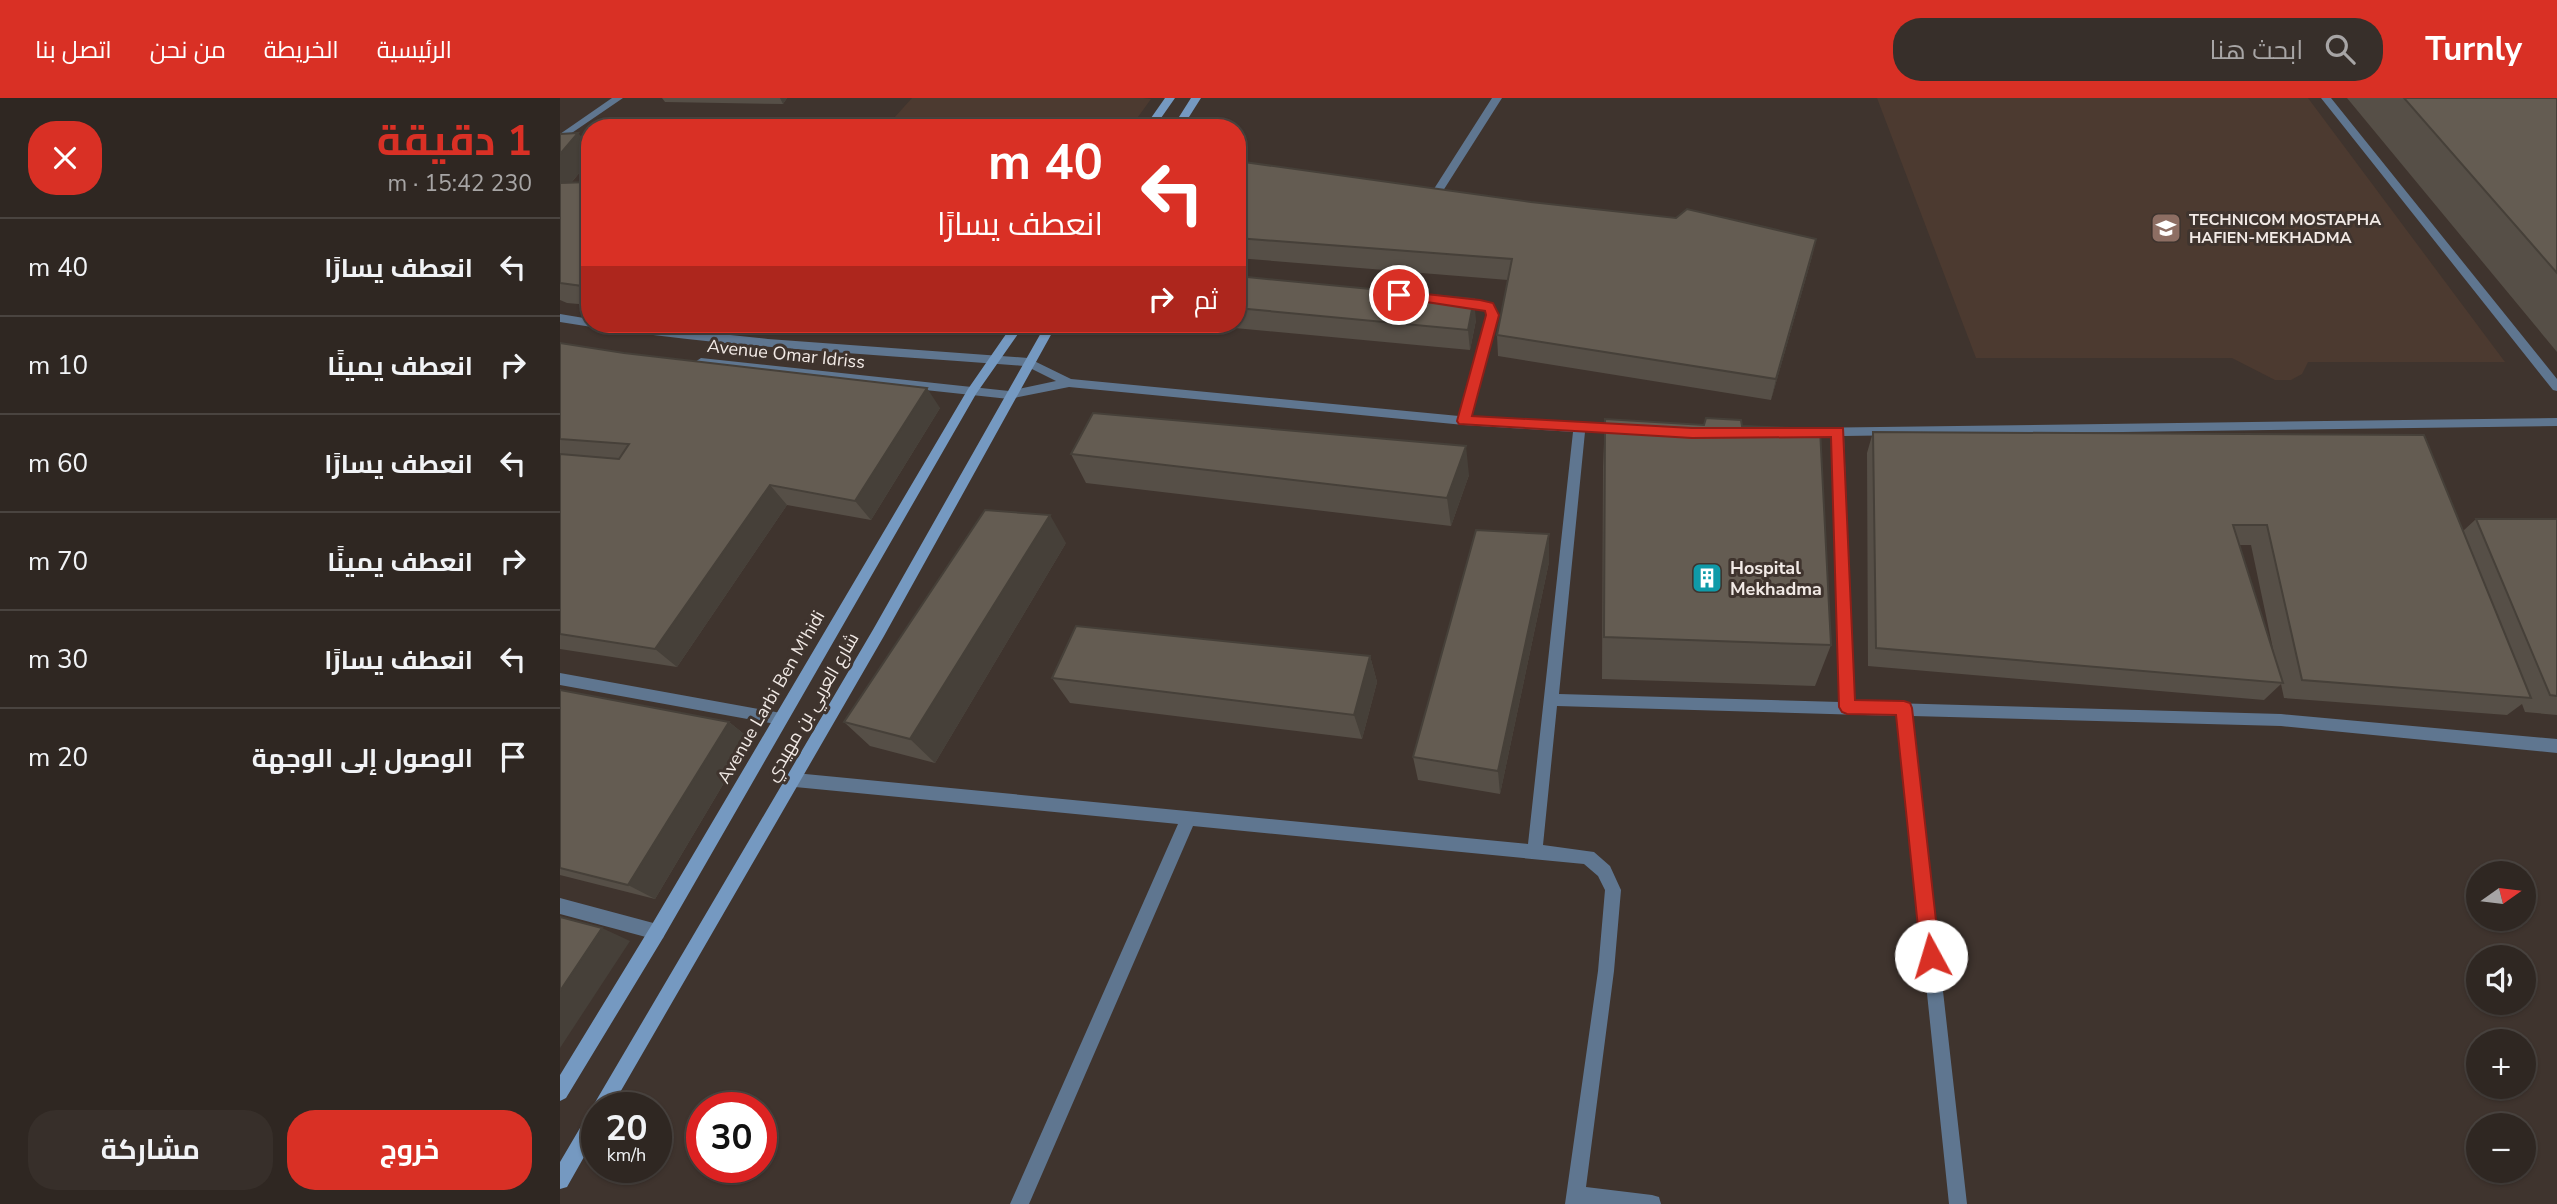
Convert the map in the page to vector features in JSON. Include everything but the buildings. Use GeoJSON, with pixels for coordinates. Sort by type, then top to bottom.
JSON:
{"type":"FeatureCollection","features":[{"type":"Feature","properties":{"kind":"main road"},"geometry":{"type":"LineString","coordinates":[[1155,119],[1170,98]]}},
{"type":"Feature","properties":{"kind":"main road"},"geometry":{"type":"LineString","coordinates":[[1183,119],[1196,98]]}},
{"type":"Feature","properties":{"kind":"main road","name":"Avenue Larbi Ben M'hidi"},"geometry":{"type":"LineString","coordinates":[[560,1092],[657,932],[972,392],[1013,333]]}},
{"type":"Feature","properties":{"kind":"main road","name":"شارع العربي بن مهيدي"},"geometry":{"type":"LineString","coordinates":[[610,1092],[920,562],[1009,394],[1046,333]]}},
{"type":"Feature","properties":{"kind":"main road"},"geometry":{"type":"LineString","coordinates":[[560,1180],[581,1144]]}},
{"type":"Feature","properties":{"kind":"street"},"geometry":{"type":"LineString","coordinates":[[588,119],[618,98]]}},
{"type":"Feature","properties":{"kind":"street"},"geometry":{"type":"LineString","coordinates":[[1437,192],[1497,98]]}},
{"type":"Feature","properties":{"kind":"street"},"geometry":{"type":"LineString","coordinates":[[2326,98],[2557,387]]}},
{"type":"Feature","properties":{"kind":"street"},"geometry":{"type":"LineString","coordinates":[[560,138],[581,124]]}},
{"type":"Feature","properties":{"kind":"street"},"geometry":{"type":"LineString","coordinates":[[1425,191],[1450,194]]}},
{"type":"Feature","properties":{"kind":"street"},"geometry":{"type":"LineString","coordinates":[[1439,299],[1488,306],[1493,315],[1464,421]]}},
{"type":"Feature","properties":{"kind":"street"},"geometry":{"type":"LineString","coordinates":[[560,318],[581,321]]}},
{"type":"Feature","properties":{"kind":"street"},"geometry":{"type":"LineString","coordinates":[[680,333],[768,343],[1028,362],[1069,383],[1464,421],[1629,430]]}},
{"type":"Feature","properties":{"kind":"street","name":"Avenue Omar Idriss"},"geometry":{"type":"LineString","coordinates":[[688,361],[972,392],[1009,394],[1069,383]]}},
{"type":"Feature","properties":{"kind":"street"},"geometry":{"type":"LineString","coordinates":[[1790,433],[2557,422]]}},
{"type":"Feature","properties":{"kind":"street"},"geometry":{"type":"LineString","coordinates":[[1535,851],[1579,428]]}},
{"type":"Feature","properties":{"kind":"street"},"geometry":{"type":"LineString","coordinates":[[1838,432],[1847,707]]}},
{"type":"Feature","properties":{"kind":"street"},"geometry":{"type":"LineString","coordinates":[[560,679],[781,719]]}},
{"type":"Feature","properties":{"kind":"street"},"geometry":{"type":"LineString","coordinates":[[1551,700],[2281,720],[2557,746]]}},
{"type":"Feature","properties":{"kind":"street"},"geometry":{"type":"LineString","coordinates":[[1904,708],[1958,1204]]}},
{"type":"Feature","properties":{"kind":"street"},"geometry":{"type":"LineString","coordinates":[[795,780],[1588,857],[1604,871],[1613,890],[1606,971],[1575,1199],[1651,1204]]}},
{"type":"Feature","properties":{"kind":"street"},"geometry":{"type":"LineString","coordinates":[[1018,1204],[1189,817]]}},
{"type":"Feature","properties":{"kind":"street"},"geometry":{"type":"LineString","coordinates":[[560,906],[657,932]]}},
{"type":"Feature","properties":{"kind":"shaded area"},"geometry":{"type":"Polygon","coordinates":[[[912,98],[1151,99],[1137,119],[893,119],[912,98]]]}},
{"type":"Feature","properties":{"kind":"shaded area","name":"TECHNICOM MOSTAPHA HAFIEN-MEKHADMA"},"geometry":{"type":"Polygon","coordinates":[[[1877,98],[2308,98],[2505,362],[2308,362],[2302,374],[2291,380],[2275,380],[2232,358],[1976,358],[1877,98]]]}},
{"type":"Feature","properties":{"kind":"place","name":"TECHNICOM MOSTAPHA HAFIEN-MEKHADMA"},"geometry":{"type":"Point","coordinates":[2166,228]}},
{"type":"Feature","properties":{"kind":"place","name":"Hospital Mekhadma"},"geometry":{"type":"Point","coordinates":[1707,578]}},
{"type":"Feature","properties":{"kind":"route"},"geometry":{"type":"LineString","coordinates":[[1399,295],[1480,304],[1491,310],[1493,315],[1464,421],[1692,433],[1838,432],[1847,707],[1904,708],[1931,956]]}}]}
